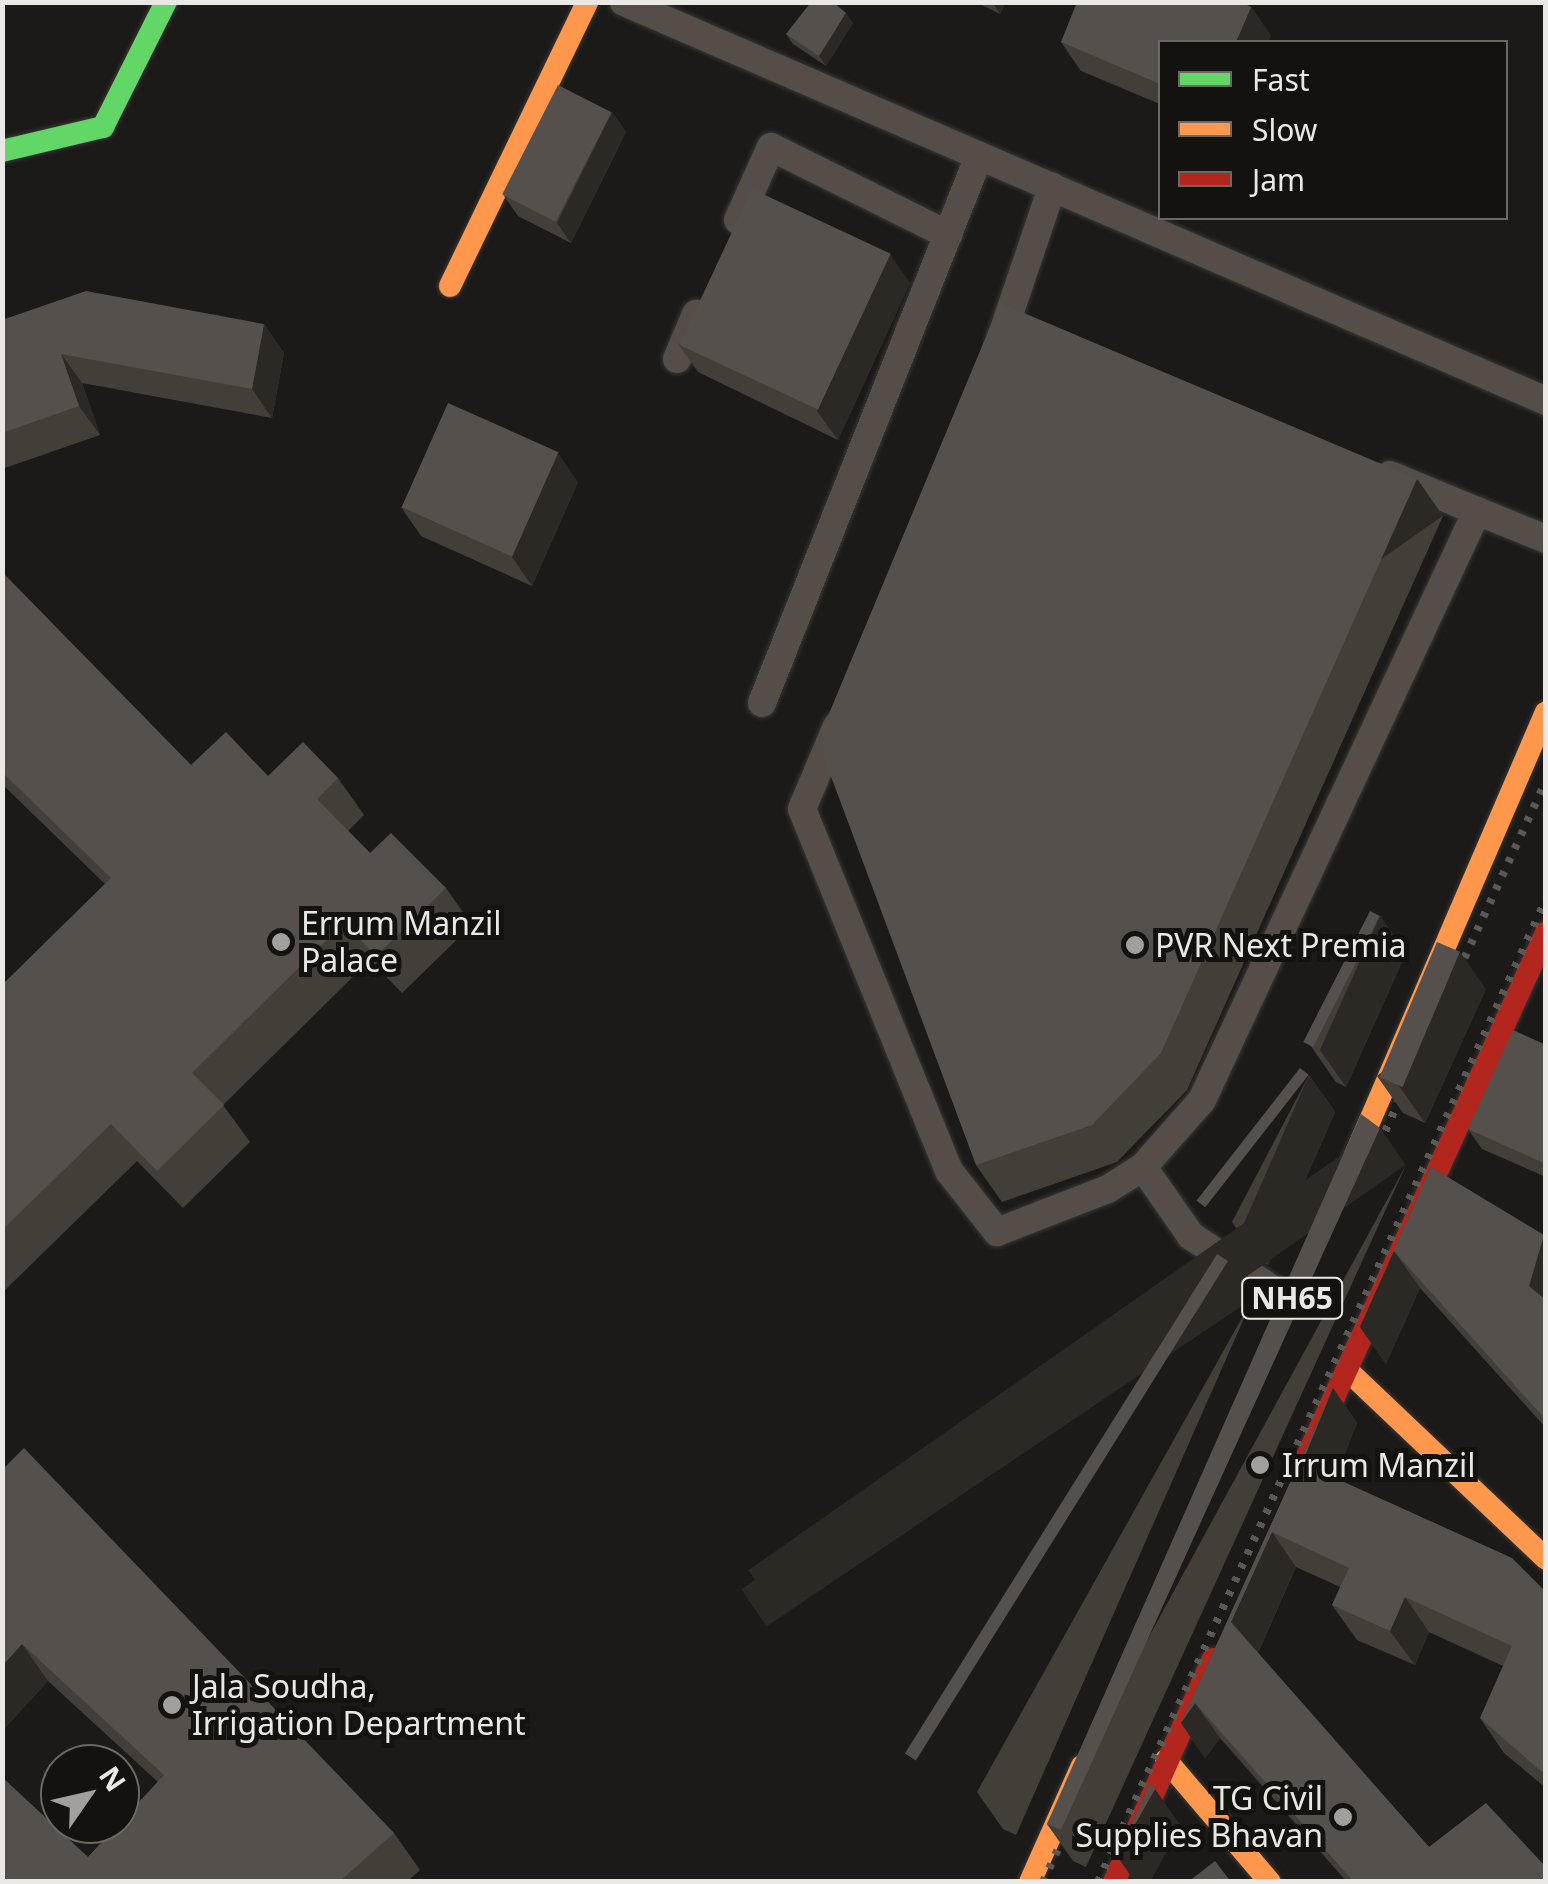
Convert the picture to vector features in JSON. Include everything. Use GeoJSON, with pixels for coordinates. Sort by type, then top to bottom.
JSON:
{"type":"FeatureCollection","features":[{"type":"Feature","properties":{"kind":"main road"},"geometry":{"type":"LineString","coordinates":[[2,152],[103,127],[166,2]]}},
{"type":"Feature","properties":{"kind":"main road"},"geometry":{"type":"LineString","coordinates":[[450,286],[587,2]]}},
{"type":"Feature","properties":{"kind":"main road"},"geometry":{"type":"LineString","coordinates":[[1330,1213],[1546,712]]}},
{"type":"Feature","properties":{"kind":"main road","name":"NH65"},"geometry":{"type":"LineString","coordinates":[[1290,1494],[1546,933]]}},
{"type":"Feature","properties":{"kind":"main road"},"geometry":{"type":"LineString","coordinates":[[1347,1370],[1546,1558]]}},
{"type":"Feature","properties":{"kind":"main road"},"geometry":{"type":"LineString","coordinates":[[1114,1882],[1224,1636]]}},
{"type":"Feature","properties":{"kind":"main road"},"geometry":{"type":"LineString","coordinates":[[1030,1882],[1095,1736]]}},
{"type":"Feature","properties":{"kind":"main road"},"geometry":{"type":"LineString","coordinates":[[1166,1760],[1270,1882]]}},
{"type":"Feature","properties":{"kind":"lane"},"geometry":{"type":"LineString","coordinates":[[624,2],[1546,401]]}},
{"type":"Feature","properties":{"kind":"lane"},"geometry":{"type":"LineString","coordinates":[[724,252],[771,146],[948,235]]}},
{"type":"Feature","properties":{"kind":"lane"},"geometry":{"type":"LineString","coordinates":[[762,703],[979,156]]}},
{"type":"Feature","properties":{"kind":"lane"},"geometry":{"type":"LineString","coordinates":[[988,370],[1011,316],[1052,187]]}},
{"type":"Feature","properties":{"kind":"lane"},"geometry":{"type":"LineString","coordinates":[[677,358],[708,288]]}},
{"type":"Feature","properties":{"kind":"lane"},"geometry":{"type":"LineString","coordinates":[[1011,316],[1046,330]]}},
{"type":"Feature","properties":{"kind":"lane"},"geometry":{"type":"LineString","coordinates":[[1370,466],[1546,539]]}},
{"type":"Feature","properties":{"kind":"lane"},"geometry":{"type":"LineString","coordinates":[[848,700],[802,809],[949,1171],[998,1232],[1143,1167],[1202,1100],[1477,511]]}},
{"type":"Feature","properties":{"kind":"lane"},"geometry":{"type":"LineString","coordinates":[[1143,1167],[1191,1236],[1290,1301]]}},
{"type":"Feature","properties":{"kind":"building"},"geometry":{"type":"Polygon","coordinates":[[[811,2],[833,2],[846,13],[819,56],[786,34],[811,2]]]}},
{"type":"Feature","properties":{"kind":"building"},"geometry":{"type":"Polygon","coordinates":[[[1077,2],[1241,2],[1251,7],[1237,40],[1158,40],[1158,83],[1061,42],[1077,2]]]}},
{"type":"Feature","properties":{"kind":"building"},"geometry":{"type":"Polygon","coordinates":[[[558,85],[611,112],[556,222],[502,195],[558,85]]]}},
{"type":"Feature","properties":{"kind":"building"},"geometry":{"type":"Polygon","coordinates":[[[752,189],[891,254],[818,410],[679,345],[752,189]]]}},
{"type":"Feature","properties":{"kind":"building"},"geometry":{"type":"Polygon","coordinates":[[[86,291],[264,324],[252,389],[61,354],[79,406],[2,433],[2,320],[86,291]]]}},
{"type":"Feature","properties":{"kind":"building"},"geometry":{"type":"Polygon","coordinates":[[[1000,303],[1417,479],[1161,1053],[1092,1125],[976,1165],[823,755],[823,728],[1000,303]]]}},
{"type":"Feature","properties":{"kind":"building"},"geometry":{"type":"Polygon","coordinates":[[[448,403],[559,452],[512,556],[402,507],[448,403]]]}},
{"type":"Feature","properties":{"kind":"building","name":"Errum Manzil Palace"},"geometry":{"type":"Polygon","coordinates":[[[2,572],[191,765],[226,732],[268,776],[303,742],[338,778],[317,799],[370,853],[391,833],[446,888],[376,956],[344,923],[192,1073],[224,1105],[157,1171],[111,1124],[2,1230],[2,985],[111,878],[2,772],[2,572]]]}},
{"type":"Feature","properties":{"kind":"building"},"geometry":{"type":"Polygon","coordinates":[[[1370,911],[1380,916],[1313,1047],[1303,1042],[1370,911]]]}},
{"type":"Feature","properties":{"kind":"building"},"geometry":{"type":"Polygon","coordinates":[[[1437,942],[1460,952],[1403,1087],[1380,1077],[1437,942]]]}},
{"type":"Feature","properties":{"kind":"building"},"geometry":{"type":"Polygon","coordinates":[[[1513,1030],[1546,1045],[1546,1164],[1468,1129],[1513,1030]]]}},
{"type":"Feature","properties":{"kind":"building"},"geometry":{"type":"Polygon","coordinates":[[[1300,1068],[1309,1075],[1205,1207],[1197,1200],[1300,1068]]]}},
{"type":"Feature","properties":{"kind":"building"},"geometry":{"type":"Polygon","coordinates":[[[1361,1114],[1380,1128],[1061,1830],[1047,1824],[1361,1114]]]}},
{"type":"Feature","properties":{"kind":"building"},"geometry":{"type":"Polygon","coordinates":[[[1431,1167],[1544,1235],[1529,1286],[1546,1300],[1546,1420],[1394,1251],[1360,1327],[1431,1167]]]}},
{"type":"Feature","properties":{"kind":"building"},"geometry":{"type":"Polygon","coordinates":[[[1217,1254],[1228,1261],[916,1760],[905,1754],[1217,1254]]]}},
{"type":"Feature","properties":{"kind":"building"},"geometry":{"type":"Polygon","coordinates":[[[1333,1388],[1302,1463],[1512,1558],[1546,1592],[1546,1770],[1542,1772],[1480,1718],[1512,1646],[1405,1597],[1390,1631],[1332,1605],[1349,1568],[1272,1532],[1231,1622],[1429,1847],[1486,1803],[1546,1867],[1546,1882],[1354,1882],[1195,1703],[1181,1723],[1333,1388]]]}},
{"type":"Feature","properties":{"kind":"building","name":"Jala Soudha, Irrigation Department"},"geometry":{"type":"Polygon","coordinates":[[[24,1448],[394,1833],[339,1882],[2,1882],[2,1777],[40,1812],[40,1844],[74,1844],[88,1857],[100,1844],[140,1844],[140,1801],[164,1775],[140,1753],[140,1744],[130,1744],[22,1644],[2,1666],[2,1470],[24,1448]]]}},
{"type":"Feature","properties":{"kind":"building"},"geometry":{"type":"Polygon","coordinates":[[[1150,1783],[1155,1789],[1117,1856],[1150,1783]]]}},
{"type":"Feature","properties":{"kind":"building"},"geometry":{"type":"Polygon","coordinates":[[[1215,1861],[1231,1882],[1188,1882],[1215,1861]]]}},
{"type":"Feature","properties":{"kind":"railway"},"geometry":{"type":"LineString","coordinates":[[1452,985],[1546,781]]}},
{"type":"Feature","properties":{"kind":"railway"},"geometry":{"type":"LineString","coordinates":[[1098,1882],[1546,899]]}},
{"type":"Feature","properties":{"kind":"railway"},"geometry":{"type":"LineString","coordinates":[[1373,1158],[1408,1081]]}},
{"type":"Feature","properties":{"kind":"railway"},"geometry":{"type":"LineString","coordinates":[[1043,1882],[1072,1818]]}},
{"type":"Feature","properties":{"kind":"traffic: fast"},"geometry":{"type":"LineString","coordinates":[[2,151],[103,127],[166,2]]}},
{"type":"Feature","properties":{"kind":"traffic: slow"},"geometry":{"type":"LineString","coordinates":[[450,286],[587,2]]}},
{"type":"Feature","properties":{"kind":"traffic: slow"},"geometry":{"type":"LineString","coordinates":[[1340,1190],[1546,712]]}},
{"type":"Feature","properties":{"kind":"traffic: slow"},"geometry":{"type":"LineString","coordinates":[[1347,1370],[1546,1559]]}},
{"type":"Feature","properties":{"kind":"traffic: slow"},"geometry":{"type":"LineString","coordinates":[[1166,1760],[1270,1882]]}},
{"type":"Feature","properties":{"kind":"traffic: slow"},"geometry":{"type":"LineString","coordinates":[[1030,1882],[1082,1766]]}},
{"type":"Feature","properties":{"kind":"traffic: jam"},"geometry":{"type":"LineString","coordinates":[[1304,1463],[1546,933]]}},
{"type":"Feature","properties":{"kind":"traffic: jam"},"geometry":{"type":"LineString","coordinates":[[1114,1882],[1213,1659]]}},
{"type":"Feature","properties":{"kind":"place","name":"Errum Manzil Palace"},"geometry":{"type":"Point","coordinates":[281,942]}},
{"type":"Feature","properties":{"kind":"place","name":"PVR Next Premia"},"geometry":{"type":"Point","coordinates":[1135,945]}},
{"type":"Feature","properties":{"kind":"place","name":"Irrum Manzil"},"geometry":{"type":"Point","coordinates":[1260,1465]}},
{"type":"Feature","properties":{"kind":"place","name":"Jala Soudha, Irrigation Department"},"geometry":{"type":"Point","coordinates":[172,1705]}},
{"type":"Feature","properties":{"kind":"place","name":"TG Civil Supplies Bhavan"},"geometry":{"type":"Point","coordinates":[1343,1817]}}]}
